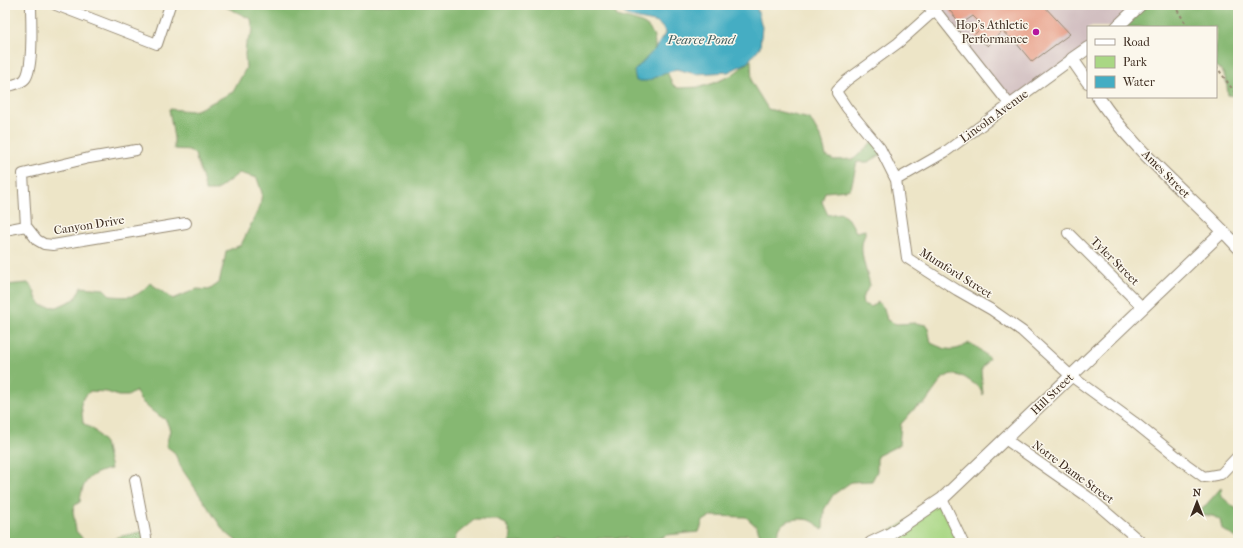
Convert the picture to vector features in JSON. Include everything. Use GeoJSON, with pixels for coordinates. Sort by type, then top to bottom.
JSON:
{"type":"FeatureCollection","features":[{"type":"Feature","properties":{"kind":"street"},"geometry":{"type":"LineString","coordinates":[[5,87],[17,84],[24,80],[29,73],[31,61],[31,5]]}},
{"type":"Feature","properties":{"kind":"street"},"geometry":{"type":"LineString","coordinates":[[56,5],[156,44],[170,5]]}},
{"type":"Feature","properties":{"kind":"street"},"geometry":{"type":"LineString","coordinates":[[1118,26],[1140,5]]}},
{"type":"Feature","properties":{"kind":"street"},"geometry":{"type":"LineString","coordinates":[[930,8],[1010,105]]}},
{"type":"Feature","properties":{"kind":"street","name":"Mumford Street"},"geometry":{"type":"LineString","coordinates":[[930,8],[898,44],[846,81],[837,90],[837,93],[847,108],[880,148],[896,180],[907,258],[957,290],[992,310],[1022,331],[1071,376],[1134,422],[1204,477],[1221,474],[1238,456]]}},
{"type":"Feature","properties":{"kind":"street","name":"Lincoln Avenue"},"geometry":{"type":"LineString","coordinates":[[896,180],[945,152],[1072,58],[1087,49]]}},
{"type":"Feature","properties":{"kind":"street"},"geometry":{"type":"LineString","coordinates":[[1072,58],[1087,80]]}},
{"type":"Feature","properties":{"kind":"street","name":"Ames Street"},"geometry":{"type":"LineString","coordinates":[[1099,98],[1109,113],[1149,158],[1224,231],[1238,247]]}},
{"type":"Feature","properties":{"kind":"street"},"geometry":{"type":"LineString","coordinates":[[5,230],[26,226],[23,174],[89,158],[136,150]]}},
{"type":"Feature","properties":{"kind":"street","name":"Canyon Drive"},"geometry":{"type":"LineString","coordinates":[[26,226],[37,240],[44,244],[52,245],[186,223]]}},
{"type":"Feature","properties":{"kind":"street","name":"Hill Street"},"geometry":{"type":"LineString","coordinates":[[871,543],[892,538],[942,499],[1224,231]]}},
{"type":"Feature","properties":{"kind":"street","name":"Tyler Street"},"geometry":{"type":"LineString","coordinates":[[1068,233],[1143,308]]}},
{"type":"Feature","properties":{"kind":"street","name":"Notre Dame Street"},"geometry":{"type":"LineString","coordinates":[[1005,439],[1091,499],[1142,543]]}},
{"type":"Feature","properties":{"kind":"street"},"geometry":{"type":"LineString","coordinates":[[135,480],[147,543]]}},
{"type":"Feature","properties":{"kind":"street"},"geometry":{"type":"LineString","coordinates":[[942,499],[962,543]]}},
{"type":"Feature","properties":{"kind":"path"},"geometry":{"type":"LineString","coordinates":[[1174,5],[1187,26]]}},
{"type":"Feature","properties":{"kind":"path"},"geometry":{"type":"LineString","coordinates":[[1217,67],[1238,97]]}},
{"type":"Feature","properties":{"kind":"shaded area"},"geometry":{"type":"Polygon","coordinates":[[[929,5],[1141,5],[1119,26],[1087,26],[1087,48],[1013,102],[929,5]]]}},
{"type":"Feature","properties":{"kind":"green space"},"geometry":{"type":"Polygon","coordinates":[[[228,5],[611,5],[617,16],[639,22],[649,28],[654,37],[655,43],[654,64],[667,72],[673,85],[678,88],[701,87],[714,83],[732,75],[751,60],[752,83],[768,109],[810,119],[822,140],[826,156],[834,160],[854,159],[873,141],[884,153],[868,162],[857,162],[851,188],[847,190],[825,192],[822,202],[828,215],[841,213],[850,221],[856,232],[865,230],[862,250],[863,260],[870,285],[862,298],[863,304],[871,307],[878,302],[884,308],[887,320],[896,324],[916,323],[926,325],[931,343],[946,349],[959,348],[969,343],[977,347],[989,358],[981,370],[983,395],[979,387],[964,377],[951,374],[943,378],[925,403],[916,407],[901,424],[899,445],[877,456],[877,471],[872,481],[851,482],[833,495],[824,510],[823,530],[810,520],[791,520],[783,523],[778,531],[775,541],[762,540],[757,527],[746,517],[711,516],[703,521],[699,532],[667,535],[648,543],[632,543],[626,538],[598,538],[595,543],[581,543],[577,539],[559,536],[554,539],[552,543],[510,543],[511,533],[506,524],[497,520],[474,520],[457,534],[453,543],[239,543],[224,531],[182,469],[174,452],[166,446],[170,430],[166,420],[152,411],[140,400],[136,391],[128,396],[118,396],[107,392],[90,391],[81,401],[83,423],[94,430],[105,443],[111,469],[98,473],[88,479],[85,483],[80,502],[75,505],[73,511],[76,531],[83,539],[93,543],[5,543],[5,285],[28,283],[34,290],[37,300],[43,306],[57,307],[75,299],[81,287],[104,289],[111,296],[128,297],[141,292],[150,283],[173,299],[197,289],[209,290],[219,283],[226,251],[241,245],[260,206],[262,193],[257,178],[239,173],[216,191],[205,191],[195,154],[189,150],[174,149],[174,138],[169,109],[192,111],[233,92],[246,68],[246,44],[253,31],[251,19],[226,7],[228,5]]]}},
{"type":"Feature","properties":{"kind":"green space"},"geometry":{"type":"Polygon","coordinates":[[[1141,5],[1238,5],[1238,96],[1228,95],[1224,75],[1217,67],[1217,26],[1119,26],[1141,5]]]}},
{"type":"Feature","properties":{"kind":"green space"},"geometry":{"type":"Polygon","coordinates":[[[1221,488],[1222,497],[1238,509],[1238,539],[1222,529],[1220,520],[1213,516],[1197,515],[1221,488]]]}},
{"type":"Feature","properties":{"kind":"green space"},"geometry":{"type":"Polygon","coordinates":[[[942,499],[962,543],[871,543],[942,499]]]}},
{"type":"Feature","properties":{"kind":"green space"},"geometry":{"type":"Polygon","coordinates":[[[144,531],[149,543],[99,543],[109,542],[118,537],[144,531]]]}},
{"type":"Feature","properties":{"kind":"water","name":"Pearce Pond"},"geometry":{"type":"Polygon","coordinates":[[[619,5],[756,5],[762,27],[760,47],[747,63],[728,72],[696,74],[676,69],[647,81],[636,81],[634,71],[655,49],[666,32],[657,23],[625,14],[619,5]]]}},
{"type":"Feature","properties":{"kind":"building","name":"Hop's Athletic Performance"},"geometry":{"type":"Polygon","coordinates":[[[945,5],[1043,5],[1070,34],[1032,62],[1017,44],[1002,31],[988,46],[974,35],[983,26],[973,16],[961,24],[945,5]]]}},
{"type":"Feature","properties":{"kind":"place","name":"Hop's Athletic Performance"},"geometry":{"type":"Point","coordinates":[1036,32]}}]}
